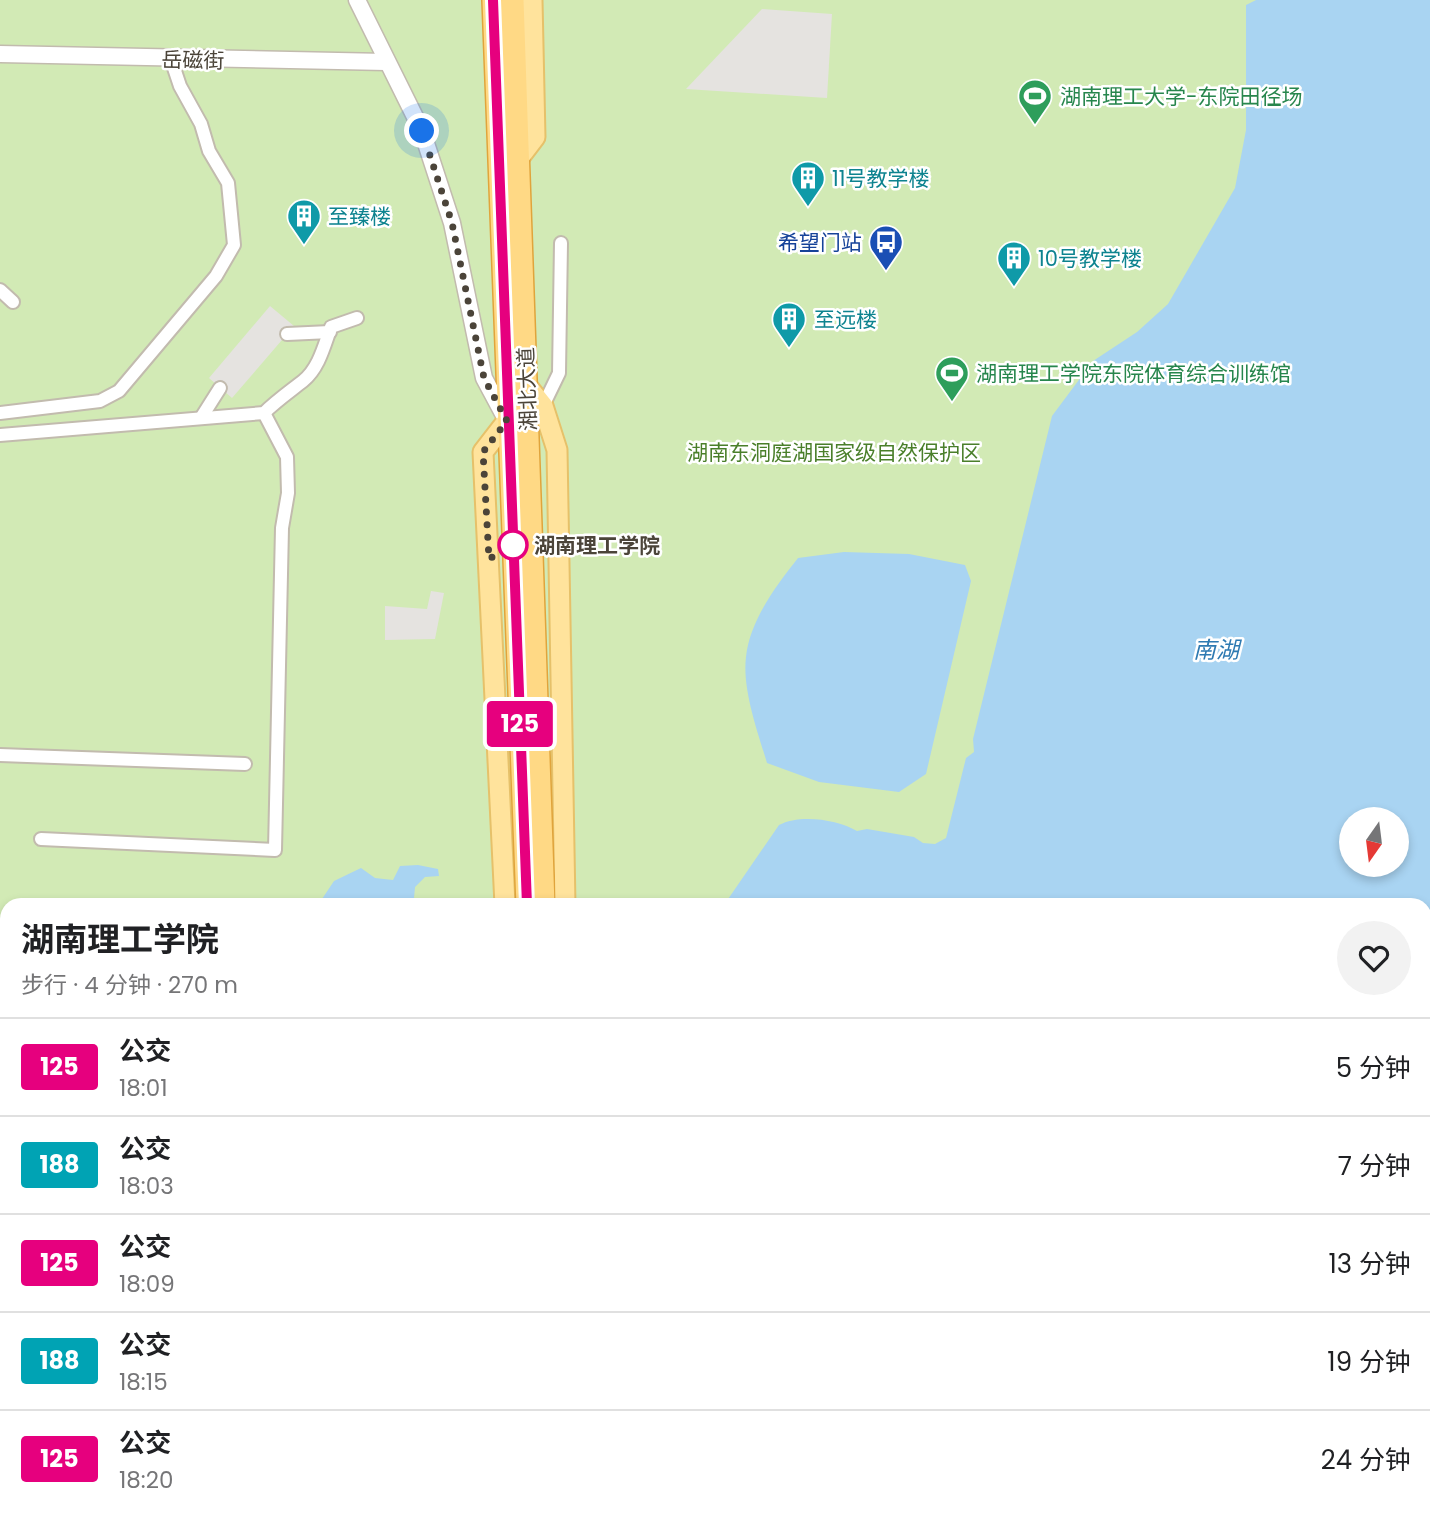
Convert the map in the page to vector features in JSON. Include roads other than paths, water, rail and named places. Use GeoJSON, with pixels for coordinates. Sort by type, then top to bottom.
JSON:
{"type":"FeatureCollection","features":[{"type":"Feature","properties":{"kind":"highway","name":"湘北大道"},"geometry":{"type":"LineString","coordinates":[[493,0],[527,898]]}},
{"type":"Feature","properties":{"kind":"highway","name":"湘北大道"},"geometry":{"type":"LineString","coordinates":[[513,0],[544,898]]}},
{"type":"Feature","properties":{"kind":"main road"},"geometry":{"type":"LineString","coordinates":[[519,158],[536,136],[532,0]]}},
{"type":"Feature","properties":{"kind":"main road"},"geometry":{"type":"LineString","coordinates":[[527,386],[543,406],[557,450],[565,898]]}},
{"type":"Feature","properties":{"kind":"main road"},"geometry":{"type":"LineString","coordinates":[[529,444],[543,406]]}},
{"type":"Feature","properties":{"kind":"main road"},"geometry":{"type":"LineString","coordinates":[[505,898],[483,452],[507,421]]}},
{"type":"Feature","properties":{"kind":"street"},"geometry":{"type":"LineString","coordinates":[[357,0],[422,131],[452,223],[484,378],[507,421]]}},
{"type":"Feature","properties":{"kind":"street","name":"岳磁街"},"geometry":{"type":"LineString","coordinates":[[0,54],[172,60],[386,62]]}},
{"type":"Feature","properties":{"kind":"street"},"geometry":{"type":"LineString","coordinates":[[0,413],[100,401],[118,391],[216,276],[234,245],[229,183],[209,151],[201,124],[180,86],[172,60]]}},
{"type":"Feature","properties":{"kind":"street"},"geometry":{"type":"LineString","coordinates":[[543,406],[559,373],[561,243]]}},
{"type":"Feature","properties":{"kind":"street"},"geometry":{"type":"LineString","coordinates":[[0,290],[13,302]]}},
{"type":"Feature","properties":{"kind":"street"},"geometry":{"type":"LineString","coordinates":[[0,435],[264,413],[283,394],[304,380],[319,361],[331,327],[357,318]]}},
{"type":"Feature","properties":{"kind":"street"},"geometry":{"type":"LineString","coordinates":[[287,334],[330,332]]}},
{"type":"Feature","properties":{"kind":"street"},"geometry":{"type":"LineString","coordinates":[[201,418],[220,388]]}},
{"type":"Feature","properties":{"kind":"street"},"geometry":{"type":"LineString","coordinates":[[41,839],[275,850],[282,528],[288,493],[287,457],[264,413]]}},
{"type":"Feature","properties":{"kind":"street"},"geometry":{"type":"LineString","coordinates":[[0,755],[245,764]]}},
{"type":"Feature","properties":{"kind":"water","name":"南湖"},"geometry":{"type":"Polygon","coordinates":[[[1256,0],[1430,0],[1430,898],[729,898],[779,825],[787,822],[818,819],[839,823],[857,831],[867,829],[914,837],[923,843],[935,844],[946,838],[966,758],[974,752],[973,739],[1052,416],[1093,361],[1137,332],[1168,304],[1235,188],[1246,130],[1246,5],[1256,0]]]}},
{"type":"Feature","properties":{"kind":"water"},"geometry":{"type":"Polygon","coordinates":[[[844,552],[909,554],[965,565],[971,581],[926,774],[899,792],[819,782],[767,763],[752,711],[746,683],[746,657],[748,643],[765,604],[798,558],[844,552]]]}},
{"type":"Feature","properties":{"kind":"water"},"geometry":{"type":"Polygon","coordinates":[[[418,865],[438,869],[439,876],[425,877],[415,887],[414,898],[323,898],[334,881],[361,868],[375,878],[393,880],[400,866],[418,865]]]}},
{"type":"Feature","properties":{"kind":"place","name":"湖南理工大学-东院田径场"},"geometry":{"type":"Point","coordinates":[1035,126]}},
{"type":"Feature","properties":{"kind":"place","name":"11号教学楼"},"geometry":{"type":"Point","coordinates":[808,208]}},
{"type":"Feature","properties":{"kind":"place","name":"至臻楼"},"geometry":{"type":"Point","coordinates":[304,246]}},
{"type":"Feature","properties":{"kind":"place","name":"希望门站"},"geometry":{"type":"Point","coordinates":[886,272]}},
{"type":"Feature","properties":{"kind":"place","name":"10号教学楼"},"geometry":{"type":"Point","coordinates":[1014,288]}},
{"type":"Feature","properties":{"kind":"place","name":"至远楼"},"geometry":{"type":"Point","coordinates":[789,349]}},
{"type":"Feature","properties":{"kind":"place","name":"湖南理工学院东院体育综合训练馆"},"geometry":{"type":"Point","coordinates":[952,403]}},
{"type":"Feature","properties":{"kind":"place","name":"湖南理工学院"},"geometry":{"type":"Point","coordinates":[513,545]}},
{"type":"Feature","properties":{"kind":"park label","name":"湖南东洞庭湖国家级自然保护区"},"geometry":{"type":"Point","coordinates":[834,452]}}]}
